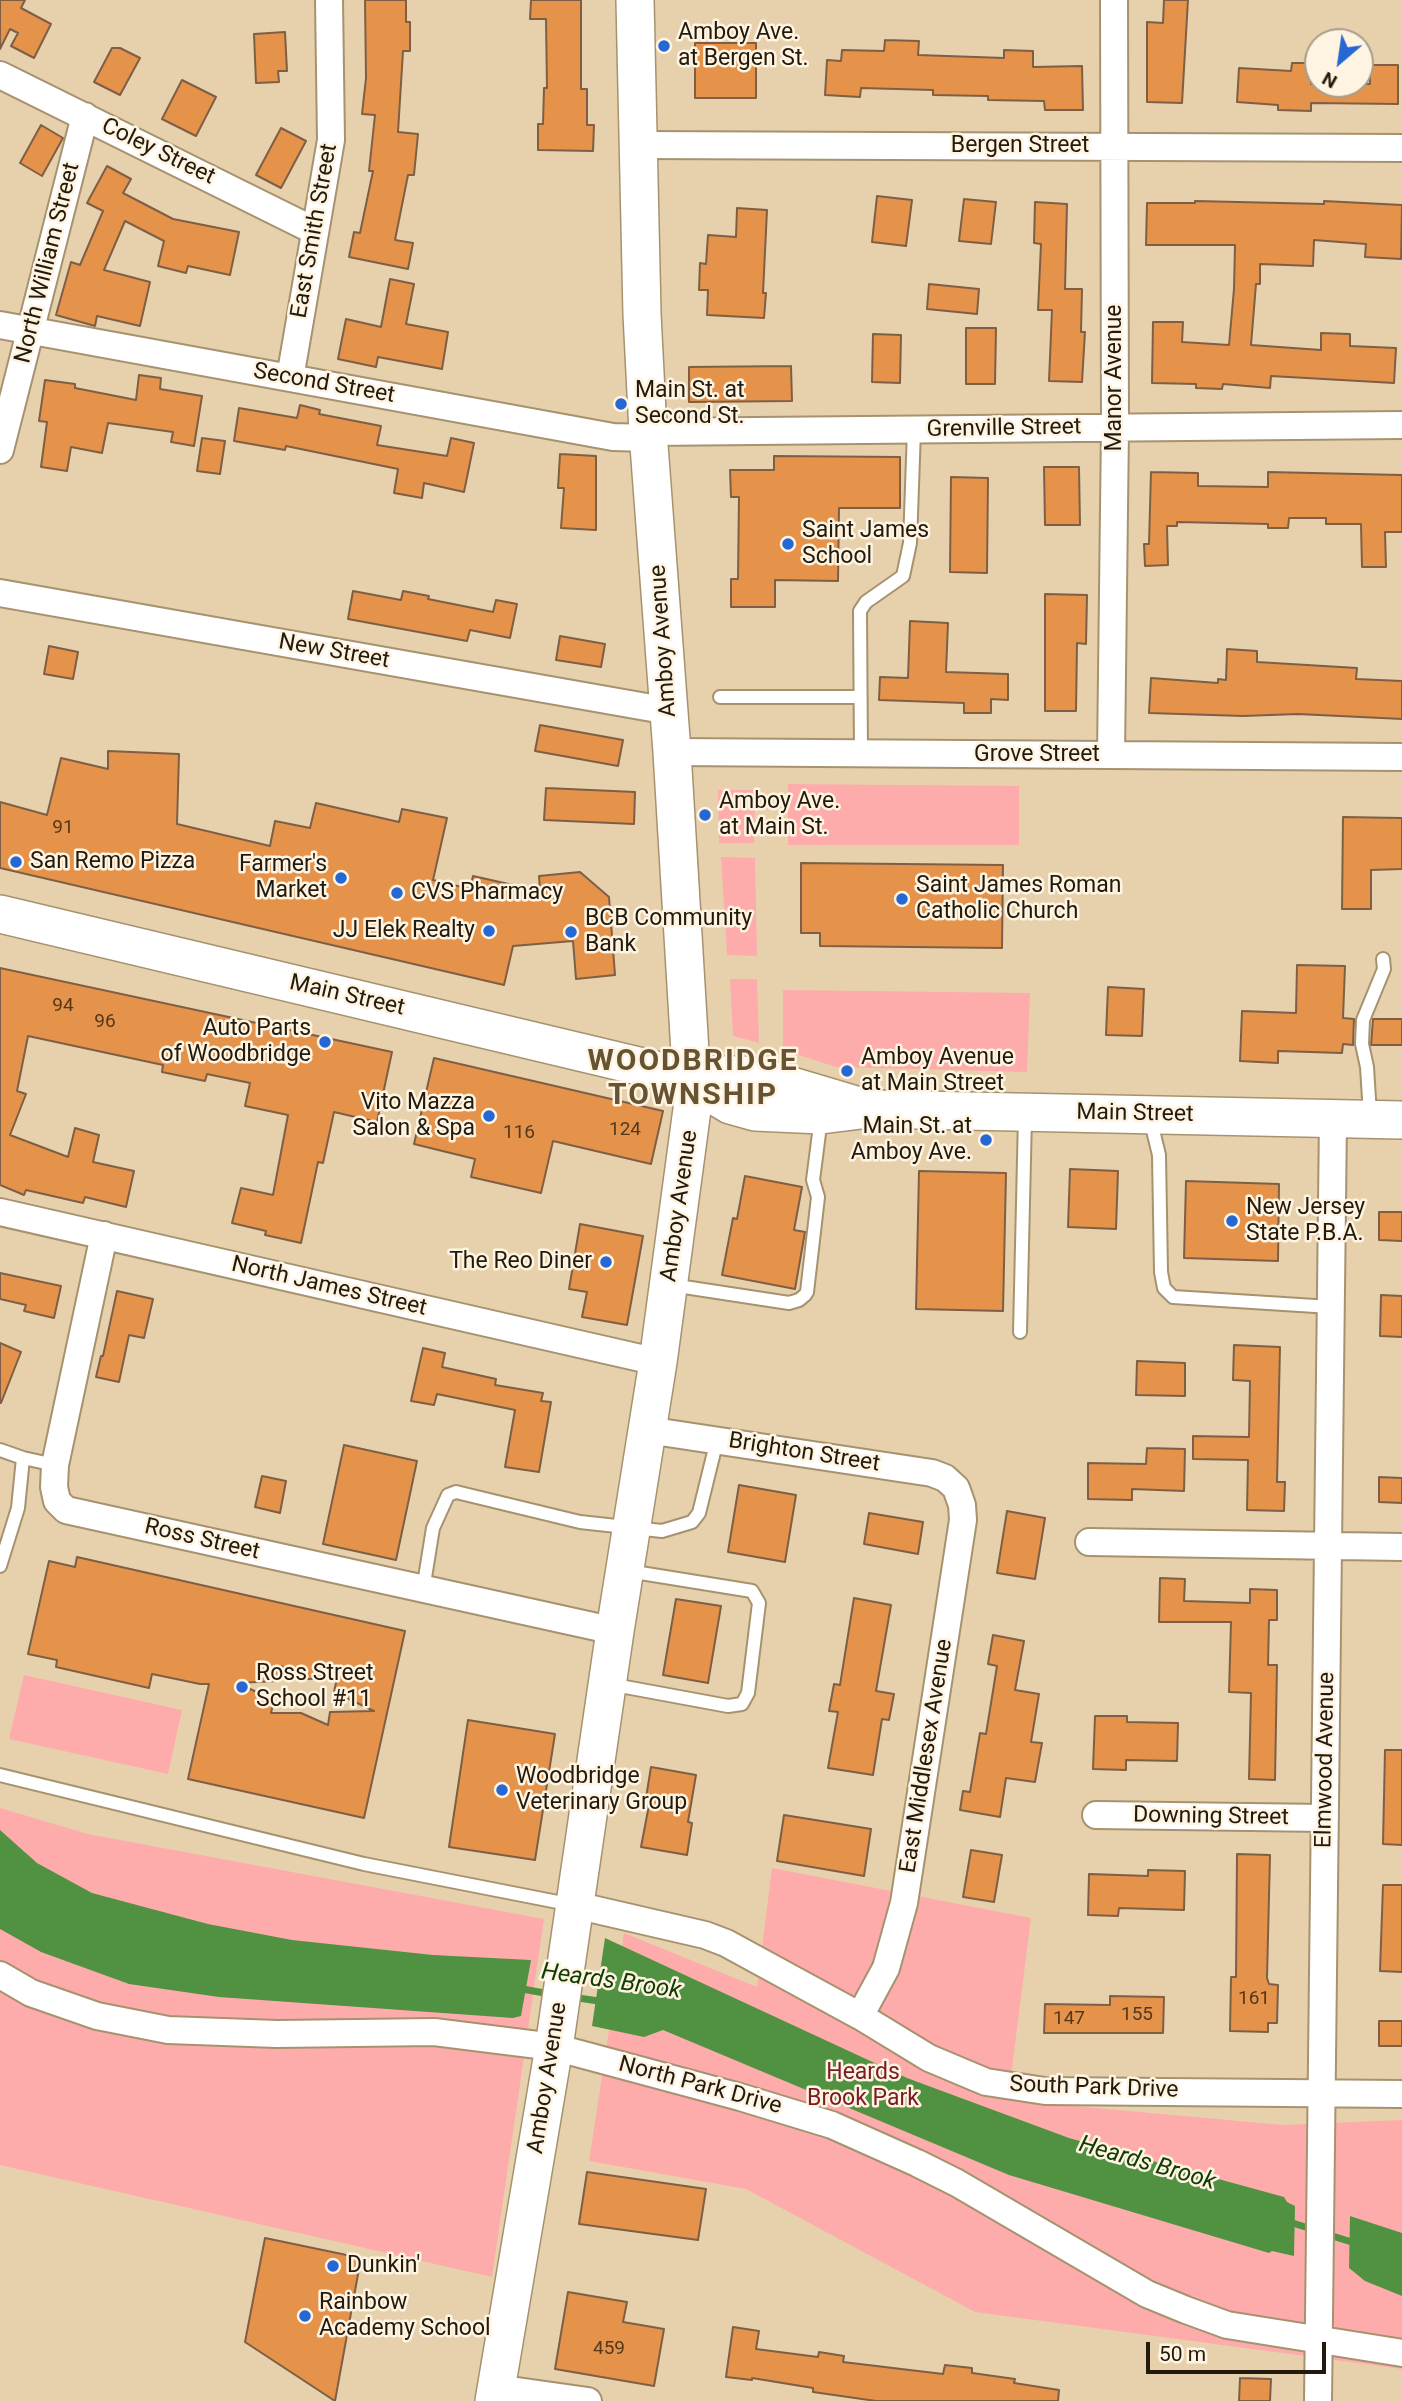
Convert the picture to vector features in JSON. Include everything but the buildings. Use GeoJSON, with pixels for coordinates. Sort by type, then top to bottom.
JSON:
{"type":"FeatureCollection","features":[{"type":"Feature","properties":{"kind":"main road","name":"Amboy Avenue"},"geometry":{"type":"LineString","coordinates":[[495,2394],[556,2033],[658,1362],[691,1124],[693,1079],[648,435],[637,145],[635,0]]}},
{"type":"Feature","properties":{"kind":"main road","name":"Main Street"},"geometry":{"type":"LineString","coordinates":[[0,914],[693,1079],[719,1075],[768,1079],[869,1109]]}},
{"type":"Feature","properties":{"kind":"main road","name":"Main Street"},"geometry":{"type":"LineString","coordinates":[[693,1079],[709,1093],[730,1105],[755,1112],[821,1115],[869,1109],[1386,1119]]}},
{"type":"Feature","properties":{"kind":"street","name":"East Smith Street"},"geometry":{"type":"LineString","coordinates":[[290,378],[331,139],[329,0]]}},
{"type":"Feature","properties":{"kind":"street","name":"Manor Avenue"},"geometry":{"type":"LineString","coordinates":[[1111,755],[1115,428],[1114,0]]}},
{"type":"Feature","properties":{"kind":"street","name":"Coley Street"},"geometry":{"type":"LineString","coordinates":[[0,75],[315,231]]}},
{"type":"Feature","properties":{"kind":"street","name":"North William Street"},"geometry":{"type":"LineString","coordinates":[[0,450],[85,116]]}},
{"type":"Feature","properties":{"kind":"street","name":"Bergen Street"},"geometry":{"type":"LineString","coordinates":[[637,145],[1402,148]]}},
{"type":"Feature","properties":{"kind":"street","name":"Second Street"},"geometry":{"type":"LineString","coordinates":[[0,325],[613,437],[648,435]]}},
{"type":"Feature","properties":{"kind":"street","name":"Grenville Street"},"geometry":{"type":"LineString","coordinates":[[648,435],[914,429],[1402,425]]}},
{"type":"Feature","properties":{"kind":"street","name":"New Street"},"geometry":{"type":"LineString","coordinates":[[0,593],[669,711]]}},
{"type":"Feature","properties":{"kind":"street","name":"Grove Street"},"geometry":{"type":"LineString","coordinates":[[672,752],[1402,757]]}},
{"type":"Feature","properties":{"kind":"street","name":"Elmwood Avenue"},"geometry":{"type":"LineString","coordinates":[[1318,2401],[1333,1118]]}},
{"type":"Feature","properties":{"kind":"street","name":"North James Street"},"geometry":{"type":"LineString","coordinates":[[0,1212],[658,1362]]}},
{"type":"Feature","properties":{"kind":"street","name":"Ross Street"},"geometry":{"type":"LineString","coordinates":[[104,1235],[55,1465],[54,1487],[57,1502],[66,1510],[615,1632]]}},
{"type":"Feature","properties":{"kind":"street","name":"Brighton Street"},"geometry":{"type":"LineString","coordinates":[[647,1430],[932,1473],[944,1478],[956,1488]]}},
{"type":"Feature","properties":{"kind":"street","name":"East Middlesex Avenue"},"geometry":{"type":"LineString","coordinates":[[860,2016],[886,1968],[904,1903],[963,1520],[962,1504],[956,1488]]}},
{"type":"Feature","properties":{"kind":"street"},"geometry":{"type":"LineString","coordinates":[[1089,1542],[1402,1547]]}},
{"type":"Feature","properties":{"kind":"street","name":"Downing Street"},"geometry":{"type":"LineString","coordinates":[[1096,1815],[1325,1818]]}},
{"type":"Feature","properties":{"kind":"street","name":"South Park Drive"},"geometry":{"type":"LineString","coordinates":[[572,1922],[705,1935],[726,1943],[860,2016],[942,2065],[986,2082],[1045,2091],[1402,2094]]}},
{"type":"Feature","properties":{"kind":"street","name":"North Park Drive"},"geometry":{"type":"LineString","coordinates":[[0,1975],[30,1993],[97,2016],[168,2030],[277,2034],[556,2033],[832,2125],[957,2183],[1147,2294],[1227,2325],[1402,2353]]}},
{"type":"Feature","properties":{"kind":"street"},"geometry":{"type":"LineString","coordinates":[[495,2394],[588,2401]]}},
{"type":"Feature","properties":{"kind":"lane"},"geometry":{"type":"LineString","coordinates":[[861,754],[860,611],[866,602],[903,576],[910,542],[914,429]]}},
{"type":"Feature","properties":{"kind":"lane"},"geometry":{"type":"LineString","coordinates":[[720,697],[860,697]]}},
{"type":"Feature","properties":{"kind":"lane"},"geometry":{"type":"LineString","coordinates":[[1383,959],[1384,969],[1363,1020],[1362,1044],[1367,1067],[1386,1119]]}},
{"type":"Feature","properties":{"kind":"lane"},"geometry":{"type":"LineString","coordinates":[[1020,1332],[1025,1112]]}},
{"type":"Feature","properties":{"kind":"lane"},"geometry":{"type":"LineString","coordinates":[[669,1284],[789,1303],[805,1295],[818,1198],[813,1180],[821,1115]]}},
{"type":"Feature","properties":{"kind":"lane"},"geometry":{"type":"LineString","coordinates":[[1149,1115],[1159,1155],[1161,1272],[1164,1288],[1173,1297],[1331,1307]]}},
{"type":"Feature","properties":{"kind":"lane"},"geometry":{"type":"LineString","coordinates":[[424,1590],[433,1528],[448,1496],[456,1492],[580,1522],[662,1531],[692,1522],[699,1513],[717,1440]]}},
{"type":"Feature","properties":{"kind":"lane"},"geometry":{"type":"LineString","coordinates":[[0,1450],[55,1465]]}},
{"type":"Feature","properties":{"kind":"lane"},"geometry":{"type":"LineString","coordinates":[[0,1566],[18,1508],[23,1458]]}},
{"type":"Feature","properties":{"kind":"lane"},"geometry":{"type":"LineString","coordinates":[[607,1684],[728,1706],[742,1704],[748,1693],[759,1603],[752,1591],[625,1571]]}},
{"type":"Feature","properties":{"kind":"lane"},"geometry":{"type":"LineString","coordinates":[[0,1775],[396,1872],[572,1922]]}},
{"type":"Feature","properties":{"kind":"green space"},"geometry":{"type":"Polygon","coordinates":[[[788,784],[1019,786],[1019,845],[788,845],[788,784]]]}},
{"type":"Feature","properties":{"kind":"green space"},"geometry":{"type":"Polygon","coordinates":[[[718,790],[755,790],[754,843],[719,843],[718,790]]]}},
{"type":"Feature","properties":{"kind":"green space"},"geometry":{"type":"Polygon","coordinates":[[[721,857],[755,858],[757,956],[727,955],[721,857]]]}},
{"type":"Feature","properties":{"kind":"green space"},"geometry":{"type":"Polygon","coordinates":[[[730,979],[757,979],[759,1043],[733,1036],[730,979]]]}},
{"type":"Feature","properties":{"kind":"green space"},"geometry":{"type":"Polygon","coordinates":[[[783,990],[1030,993],[1027,1072],[836,1067],[783,1050],[783,990]]]}},
{"type":"Feature","properties":{"kind":"green space"},"geometry":{"type":"Polygon","coordinates":[[[24,1675],[182,1710],[168,1774],[9,1739],[24,1675]]]}},
{"type":"Feature","properties":{"kind":"green space"},"geometry":{"type":"Polygon","coordinates":[[[0,1808],[88,1834],[544,1919],[492,2277],[0,2165],[0,1808]]]}},
{"type":"Feature","properties":{"kind":"green space","name":"Heards Brook Park"},"geometry":{"type":"Polygon","coordinates":[[[772,1868],[1031,1918],[1008,2100],[1283,2125],[1402,2120],[1402,2369],[975,2312],[746,2189],[589,2161],[624,1933],[757,1987],[772,1868]]]}},
{"type":"Feature","properties":{"kind":"water"},"geometry":{"type":"Polygon","coordinates":[[[0,1830],[37,1863],[92,1893],[208,1924],[292,1940],[433,1955],[531,1960],[521,2016],[513,2018],[219,1997],[129,1984],[41,1952],[0,1929],[0,1830]]]}},
{"type":"Feature","properties":{"kind":"water"},"geometry":{"type":"Polygon","coordinates":[[[605,1938],[907,2078],[1069,2138],[1284,2197],[1295,2206],[1294,2256],[1272,2251],[1269,2253],[1009,2175],[663,2030],[644,2037],[592,2026],[605,1938]]]}},
{"type":"Feature","properties":{"kind":"water"},"geometry":{"type":"Polygon","coordinates":[[[1350,2216],[1402,2233],[1402,2296],[1365,2281],[1349,2268],[1350,2216]]]}},
{"type":"Feature","properties":{"kind":"waterway","name":"Heards Brook"},"geometry":{"type":"LineString","coordinates":[[517,1988],[550,1994]]}},
{"type":"Feature","properties":{"kind":"waterway","name":"Heards Brook"},"geometry":{"type":"LineString","coordinates":[[572,1997],[605,2002]]}},
{"type":"Feature","properties":{"kind":"waterway","name":"Heards Brook"},"geometry":{"type":"LineString","coordinates":[[1286,2221],[1315,2230]]}},
{"type":"Feature","properties":{"kind":"waterway","name":"Heards Brook"},"geometry":{"type":"LineString","coordinates":[[1326,2234],[1358,2244]]}},
{"type":"Feature","properties":{"kind":"place","name":"Amboy Ave. at Bergen St."},"geometry":{"type":"Point","coordinates":[664,46]}},
{"type":"Feature","properties":{"kind":"place","name":"Main St. at Second St."},"geometry":{"type":"Point","coordinates":[621,404]}},
{"type":"Feature","properties":{"kind":"place","name":"Saint James School"},"geometry":{"type":"Point","coordinates":[788,544]}},
{"type":"Feature","properties":{"kind":"place","name":"Amboy Ave. at Main St."},"geometry":{"type":"Point","coordinates":[705,815]}},
{"type":"Feature","properties":{"kind":"place","name":"San Remo Pizza"},"geometry":{"type":"Point","coordinates":[16,862]}},
{"type":"Feature","properties":{"kind":"place","name":"Farmer's Market"},"geometry":{"type":"Point","coordinates":[341,878]}},
{"type":"Feature","properties":{"kind":"place","name":"CVS Pharmacy"},"geometry":{"type":"Point","coordinates":[397,893]}},
{"type":"Feature","properties":{"kind":"place","name":"Saint James Roman Catholic Church"},"geometry":{"type":"Point","coordinates":[902,899]}},
{"type":"Feature","properties":{"kind":"place","name":"JJ Elek Realty"},"geometry":{"type":"Point","coordinates":[489,931]}},
{"type":"Feature","properties":{"kind":"place","name":"BCB Community Bank"},"geometry":{"type":"Point","coordinates":[571,932]}},
{"type":"Feature","properties":{"kind":"place","name":"Auto Parts of Woodbridge"},"geometry":{"type":"Point","coordinates":[325,1042]}},
{"type":"Feature","properties":{"kind":"place","name":"Amboy Avenue at Main Street"},"geometry":{"type":"Point","coordinates":[847,1071]}},
{"type":"Feature","properties":{"kind":"place","name":"Vito Mazza Salon & Spa"},"geometry":{"type":"Point","coordinates":[489,1116]}},
{"type":"Feature","properties":{"kind":"place","name":"Main St. at Amboy Ave."},"geometry":{"type":"Point","coordinates":[986,1140]}},
{"type":"Feature","properties":{"kind":"place","name":"New Jersey State P.B.A."},"geometry":{"type":"Point","coordinates":[1232,1221]}},
{"type":"Feature","properties":{"kind":"place","name":"The Reo Diner"},"geometry":{"type":"Point","coordinates":[606,1262]}},
{"type":"Feature","properties":{"kind":"place","name":"Ross Street School #11"},"geometry":{"type":"Point","coordinates":[242,1687]}},
{"type":"Feature","properties":{"kind":"place","name":"Woodbridge Veterinary Group"},"geometry":{"type":"Point","coordinates":[502,1790]}},
{"type":"Feature","properties":{"kind":"place","name":"Dunkin'"},"geometry":{"type":"Point","coordinates":[333,2266]}},
{"type":"Feature","properties":{"kind":"place","name":"Rainbow Academy School"},"geometry":{"type":"Point","coordinates":[305,2316]}},
{"type":"Feature","properties":{"kind":"district","name":"WOODBRIDGE TOWNSHIP"},"geometry":{"type":"Point","coordinates":[693,1079]}}]}
